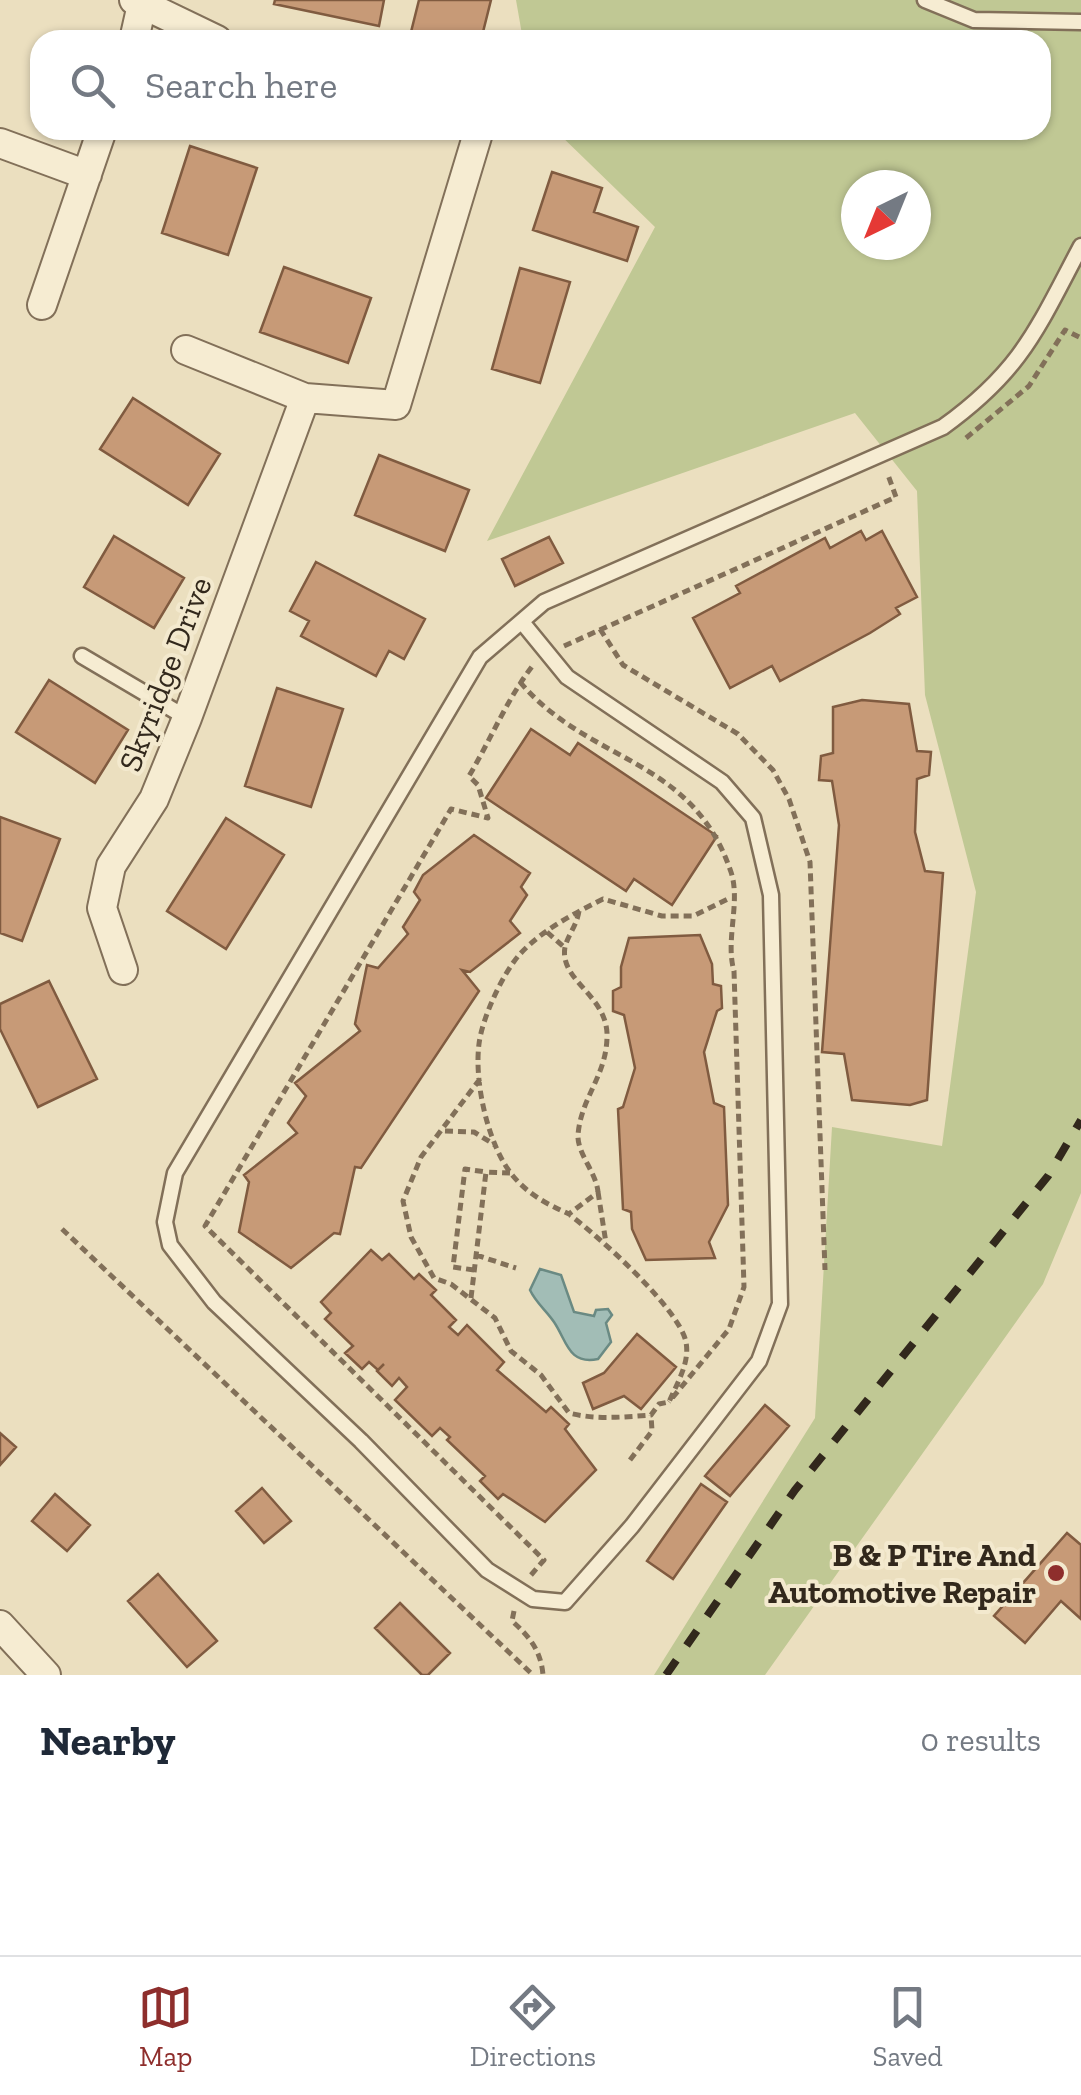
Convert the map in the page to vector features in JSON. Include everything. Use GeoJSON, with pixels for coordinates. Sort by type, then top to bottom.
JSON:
{"type":"FeatureCollection","features":[{"type":"Feature","properties":{"kind":"street"},"geometry":{"type":"LineString","coordinates":[[137,30],[145,2],[198,30]]}},
{"type":"Feature","properties":{"kind":"street"},"geometry":{"type":"LineString","coordinates":[[42,304],[98,140]]}},
{"type":"Feature","properties":{"kind":"street"},"geometry":{"type":"LineString","coordinates":[[186,350],[305,398],[396,404],[476,140]]}},
{"type":"Feature","properties":{"kind":"street"},"geometry":{"type":"LineString","coordinates":[[0,143],[86,175]]}},
{"type":"Feature","properties":{"kind":"street","name":"Skyridge Drive"},"geometry":{"type":"LineString","coordinates":[[123,970],[102,908],[111,866],[154,799],[188,718],[305,398]]}},
{"type":"Feature","properties":{"kind":"street"},"geometry":{"type":"LineString","coordinates":[[0,1625],[46,1675]]}},
{"type":"Feature","properties":{"kind":"lane"},"geometry":{"type":"LineString","coordinates":[[925,0],[974,20],[1081,22]]}},
{"type":"Feature","properties":{"kind":"lane"},"geometry":{"type":"LineString","coordinates":[[522,622],[567,677],[722,782],[753,818],[771,895],[780,1304],[758,1361],[632,1526],[565,1602],[534,1600],[486,1570],[360,1441],[214,1302],[170,1245],[165,1222],[175,1173],[480,657],[544,602],[943,428],[991,393],[1026,351],[1081,246]]}},
{"type":"Feature","properties":{"kind":"lane"},"geometry":{"type":"LineString","coordinates":[[82,656],[188,718]]}},
{"type":"Feature","properties":{"kind":"path"},"geometry":{"type":"LineString","coordinates":[[964,439],[981,430],[1029,386],[1064,330],[1081,338]]}},
{"type":"Feature","properties":{"kind":"path"},"geometry":{"type":"LineString","coordinates":[[543,1675],[542,1658],[530,1636],[512,1622],[518,1590],[544,1560],[205,1226],[451,809],[488,818],[478,785],[469,776],[520,682],[548,654],[896,498],[887,476],[901,470]]}},
{"type":"Feature","properties":{"kind":"path"},"geometry":{"type":"LineString","coordinates":[[520,682],[543,710],[670,785],[696,806],[716,832],[733,878],[730,948],[734,971],[744,1287],[729,1329],[669,1402],[658,1404],[651,1416],[652,1431],[630,1460]]}},
{"type":"Feature","properties":{"kind":"path"},"geometry":{"type":"LineString","coordinates":[[669,1402],[684,1367],[686,1340],[662,1304],[606,1243],[569,1214],[533,1198],[510,1173],[495,1146],[480,1079],[479,1043],[519,955],[578,912],[603,898],[662,916],[693,916],[730,898]]}},
{"type":"Feature","properties":{"kind":"path"},"geometry":{"type":"LineString","coordinates":[[564,948],[578,912]]}},
{"type":"Feature","properties":{"kind":"path"},"geometry":{"type":"LineString","coordinates":[[547,932],[564,948],[571,977],[596,998],[607,1029],[605,1069],[583,1108],[577,1139],[598,1192],[606,1243]]}},
{"type":"Feature","properties":{"kind":"path"},"geometry":{"type":"LineString","coordinates":[[480,1079],[421,1157],[404,1201],[411,1237],[434,1278],[471,1298],[495,1318],[511,1351],[541,1375],[569,1413],[601,1418],[616,1413],[651,1416]]}},
{"type":"Feature","properties":{"kind":"path"},"geometry":{"type":"LineString","coordinates":[[444,1131],[474,1132],[495,1146]]}},
{"type":"Feature","properties":{"kind":"path"},"geometry":{"type":"LineString","coordinates":[[474,1270],[454,1268],[465,1169],[510,1173]]}},
{"type":"Feature","properties":{"kind":"path"},"geometry":{"type":"LineString","coordinates":[[471,1298],[486,1172]]}},
{"type":"Feature","properties":{"kind":"path"},"geometry":{"type":"LineString","coordinates":[[569,1214],[598,1192]]}},
{"type":"Feature","properties":{"kind":"path"},"geometry":{"type":"LineString","coordinates":[[62,1229],[533,1675]]}},
{"type":"Feature","properties":{"kind":"path"},"geometry":{"type":"LineString","coordinates":[[476,1255],[516,1268]]}},
{"type":"Feature","properties":{"kind":"green space"},"geometry":{"type":"Polygon","coordinates":[[[516,0],[1081,0],[1081,1193],[1043,1284],[765,1675],[654,1675],[815,1418],[832,1127],[942,1146],[976,892],[925,695],[917,491],[855,413],[487,541],[655,227],[565,140],[1051,140],[1051,30],[521,30],[516,0]]]}},
{"type":"Feature","properties":{"kind":"water"},"geometry":{"type":"Polygon","coordinates":[[[540,1269],[561,1275],[574,1312],[594,1316],[596,1310],[608,1309],[612,1315],[606,1323],[611,1342],[598,1359],[574,1355],[532,1295],[530,1290],[540,1269]]]}},
{"type":"Feature","properties":{"kind":"building"},"geometry":{"type":"Polygon","coordinates":[[[275,0],[384,0],[379,26],[274,4],[275,0]]]}},
{"type":"Feature","properties":{"kind":"building"},"geometry":{"type":"Polygon","coordinates":[[[419,0],[491,0],[484,30],[412,30],[419,0]]]}},
{"type":"Feature","properties":{"kind":"building"},"geometry":{"type":"Polygon","coordinates":[[[190,146],[257,168],[228,255],[162,233],[190,146]]]}},
{"type":"Feature","properties":{"kind":"building"},"geometry":{"type":"Polygon","coordinates":[[[552,172],[602,188],[594,212],[638,227],[627,261],[533,230],[552,172]]]}},
{"type":"Feature","properties":{"kind":"building"},"geometry":{"type":"Polygon","coordinates":[[[284,267],[371,298],[348,363],[260,332],[284,267]]]}},
{"type":"Feature","properties":{"kind":"building"},"geometry":{"type":"Polygon","coordinates":[[[520,268],[570,282],[540,383],[492,369],[520,268]]]}},
{"type":"Feature","properties":{"kind":"building"},"geometry":{"type":"Polygon","coordinates":[[[133,398],[220,454],[188,505],[100,449],[133,398]]]}},
{"type":"Feature","properties":{"kind":"building"},"geometry":{"type":"Polygon","coordinates":[[[379,455],[469,490],[445,551],[355,515],[379,455]]]}},
{"type":"Feature","properties":{"kind":"building"},"geometry":{"type":"Polygon","coordinates":[[[861,531],[866,540],[882,531],[917,597],[896,608],[900,614],[870,633],[780,681],[772,666],[730,688],[693,618],[740,593],[736,586],[825,538],[830,548],[861,531]]]}},
{"type":"Feature","properties":{"kind":"building"},"geometry":{"type":"Polygon","coordinates":[[[114,536],[184,578],[154,628],[84,587],[114,536]]]}},
{"type":"Feature","properties":{"kind":"building"},"geometry":{"type":"Polygon","coordinates":[[[549,537],[563,563],[515,586],[502,559],[549,537]]]}},
{"type":"Feature","properties":{"kind":"building"},"geometry":{"type":"Polygon","coordinates":[[[316,562],[425,619],[404,659],[389,651],[376,676],[301,636],[309,621],[290,611],[316,562]]]}},
{"type":"Feature","properties":{"kind":"building"},"geometry":{"type":"Polygon","coordinates":[[[49,680],[128,730],[95,783],[16,732],[49,680]]]}},
{"type":"Feature","properties":{"kind":"building"},"geometry":{"type":"Polygon","coordinates":[[[277,688],[343,709],[311,807],[245,786],[277,688]]]}},
{"type":"Feature","properties":{"kind":"building"},"geometry":{"type":"Polygon","coordinates":[[[862,700],[909,704],[917,751],[931,752],[929,775],[917,779],[915,832],[925,871],[943,873],[927,1100],[910,1105],[852,1100],[844,1054],[822,1052],[839,825],[832,781],[819,780],[821,756],[833,753],[833,707],[862,700]]]}},
{"type":"Feature","properties":{"kind":"building"},"geometry":{"type":"Polygon","coordinates":[[[531,729],[570,755],[578,743],[717,836],[672,905],[634,879],[626,891],[486,798],[531,729]]]}},
{"type":"Feature","properties":{"kind":"building"},"geometry":{"type":"Polygon","coordinates":[[[0,817],[60,839],[22,941],[0,933],[0,817]]]}},
{"type":"Feature","properties":{"kind":"building"},"geometry":{"type":"Polygon","coordinates":[[[226,818],[284,855],[226,949],[167,911],[226,818]]]}},
{"type":"Feature","properties":{"kind":"building"},"geometry":{"type":"Polygon","coordinates":[[[474,835],[530,873],[521,887],[527,895],[510,921],[520,933],[470,972],[462,970],[479,991],[361,1168],[355,1167],[340,1234],[334,1233],[291,1268],[239,1232],[249,1182],[244,1175],[297,1133],[288,1123],[306,1096],[295,1083],[360,1031],[355,1024],[367,965],[378,968],[408,934],[403,927],[420,900],[414,892],[423,875],[474,835]]]}},
{"type":"Feature","properties":{"kind":"building"},"geometry":{"type":"Polygon","coordinates":[[[700,935],[712,964],[713,984],[721,986],[722,1008],[717,1011],[704,1052],[714,1103],[724,1107],[728,1205],[709,1242],[715,1258],[646,1260],[632,1229],[631,1212],[623,1209],[618,1109],[623,1107],[635,1068],[624,1015],[613,1011],[613,991],[621,987],[621,967],[629,938],[700,935]]]}},
{"type":"Feature","properties":{"kind":"building"},"geometry":{"type":"Polygon","coordinates":[[[49,981],[97,1079],[38,1107],[0,1029],[0,1004],[49,981]]]}},
{"type":"Feature","properties":{"kind":"building"},"geometry":{"type":"Polygon","coordinates":[[[371,1250],[382,1260],[389,1254],[414,1279],[419,1274],[436,1290],[431,1295],[456,1320],[449,1327],[458,1335],[467,1325],[504,1362],[497,1370],[546,1412],[551,1407],[569,1424],[565,1429],[596,1470],[545,1522],[503,1494],[498,1499],[480,1481],[485,1476],[447,1440],[450,1437],[440,1428],[432,1436],[395,1400],[407,1387],[399,1378],[392,1386],[369,1362],[362,1369],[345,1353],[353,1346],[325,1319],[331,1313],[321,1302],[371,1250]]]}},
{"type":"Feature","properties":{"kind":"building"},"geometry":{"type":"Polygon","coordinates":[[[637,1334],[676,1367],[641,1409],[624,1396],[593,1409],[583,1383],[604,1373],[637,1334]]]}},
{"type":"Feature","properties":{"kind":"building"},"geometry":{"type":"Polygon","coordinates":[[[765,1405],[789,1426],[730,1496],[705,1476],[765,1405]]]}},
{"type":"Feature","properties":{"kind":"building"},"geometry":{"type":"Polygon","coordinates":[[[0,1433],[16,1447],[0,1465],[0,1433]]]}},
{"type":"Feature","properties":{"kind":"building"},"geometry":{"type":"Polygon","coordinates":[[[701,1484],[727,1502],[673,1579],[647,1561],[701,1484]]]}},
{"type":"Feature","properties":{"kind":"building"},"geometry":{"type":"Polygon","coordinates":[[[262,1488],[291,1521],[264,1543],[236,1511],[262,1488]]]}},
{"type":"Feature","properties":{"kind":"building"},"geometry":{"type":"Polygon","coordinates":[[[55,1494],[90,1525],[67,1551],[32,1521],[55,1494]]]}},
{"type":"Feature","properties":{"kind":"building","name":"B & P Tire And Automotive Repair"},"geometry":{"type":"Polygon","coordinates":[[[1067,1533],[1081,1545],[1081,1619],[1061,1601],[1025,1643],[994,1616],[1067,1533]]]}},
{"type":"Feature","properties":{"kind":"building"},"geometry":{"type":"Polygon","coordinates":[[[158,1574],[217,1641],[187,1667],[128,1601],[158,1574]]]}},
{"type":"Feature","properties":{"kind":"building"},"geometry":{"type":"Polygon","coordinates":[[[400,1603],[450,1653],[428,1675],[422,1675],[375,1628],[400,1603]]]}},
{"type":"Feature","properties":{"kind":"railway"},"geometry":{"type":"LineString","coordinates":[[666,1675],[795,1490],[1048,1176],[1081,1120]]}},
{"type":"Feature","properties":{"kind":"place","name":"B & P Tire And Automotive Repair"},"geometry":{"type":"Point","coordinates":[1056,1573]}}]}
